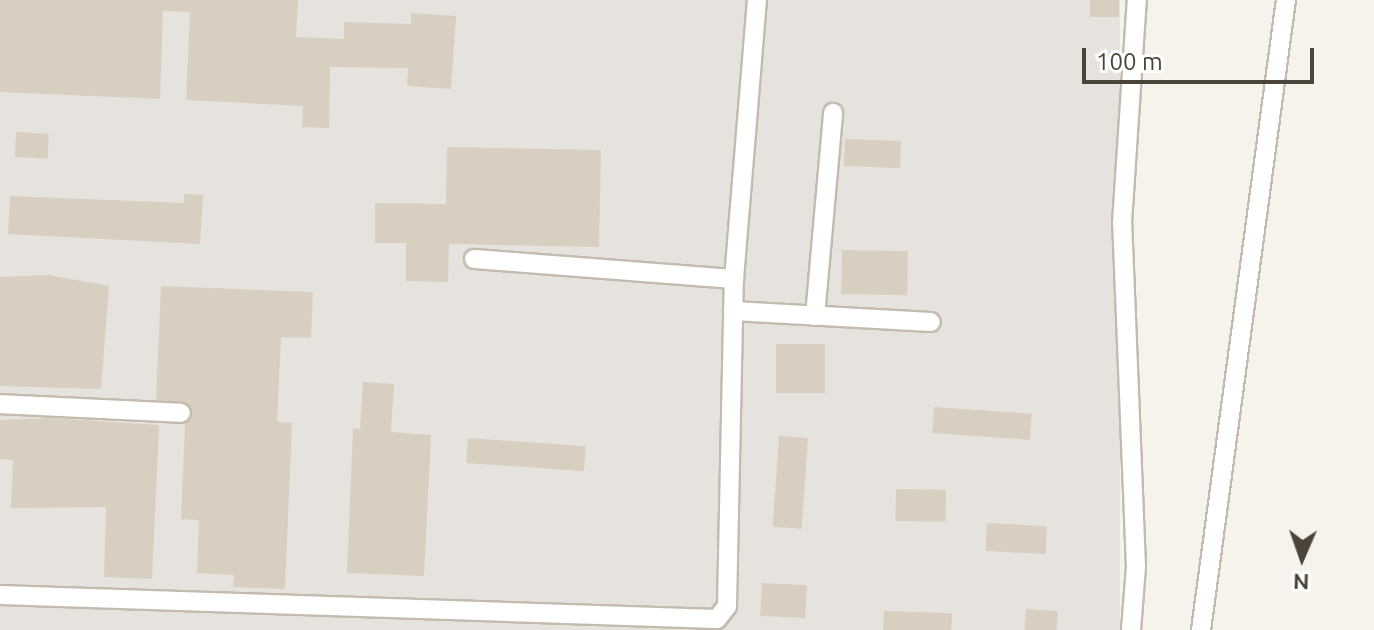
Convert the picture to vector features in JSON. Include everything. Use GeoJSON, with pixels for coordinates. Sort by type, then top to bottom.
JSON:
{"type":"FeatureCollection","features":[{"type":"Feature","properties":{"kind":"street"},"geometry":{"type":"LineString","coordinates":[[0,595],[702,626],[717,619],[727,606],[734,279],[757,0]]}},
{"type":"Feature","properties":{"kind":"street"},"geometry":{"type":"LineString","coordinates":[[1131,630],[1136,567],[1122,223],[1137,0]]}},
{"type":"Feature","properties":{"kind":"street"},"geometry":{"type":"LineString","coordinates":[[1201,630],[1286,0]]}},
{"type":"Feature","properties":{"kind":"street"},"geometry":{"type":"LineString","coordinates":[[815,316],[833,113]]}},
{"type":"Feature","properties":{"kind":"street"},"geometry":{"type":"LineString","coordinates":[[474,259],[734,279]]}},
{"type":"Feature","properties":{"kind":"street"},"geometry":{"type":"LineString","coordinates":[[733,311],[931,322]]}},
{"type":"Feature","properties":{"kind":"street"},"geometry":{"type":"LineString","coordinates":[[0,404],[181,413]]}},
{"type":"Feature","properties":{"kind":"shaded area"},"geometry":{"type":"Polygon","coordinates":[[[0,0],[1120,0],[1120,630],[0,630],[0,0]]]}},
{"type":"Feature","properties":{"kind":"building"},"geometry":{"type":"Polygon","coordinates":[[[0,0],[298,0],[296,37],[344,39],[344,22],[411,24],[411,13],[456,16],[451,89],[407,86],[408,68],[330,67],[329,128],[302,127],[303,106],[186,100],[190,12],[163,11],[160,99],[0,92],[0,0]]]}},
{"type":"Feature","properties":{"kind":"building"},"geometry":{"type":"Polygon","coordinates":[[[1090,0],[1119,0],[1119,17],[1090,17],[1090,0]]]}},
{"type":"Feature","properties":{"kind":"building"},"geometry":{"type":"Polygon","coordinates":[[[16,132],[49,134],[48,159],[15,157],[16,132]]]}},
{"type":"Feature","properties":{"kind":"building"},"geometry":{"type":"Polygon","coordinates":[[[845,139],[901,141],[900,168],[844,166],[845,139]]]}},
{"type":"Feature","properties":{"kind":"building"},"geometry":{"type":"Polygon","coordinates":[[[447,147],[601,150],[599,247],[449,244],[448,282],[406,281],[406,243],[375,243],[375,203],[446,204],[447,147]]]}},
{"type":"Feature","properties":{"kind":"building"},"geometry":{"type":"Polygon","coordinates":[[[184,194],[203,195],[200,244],[8,234],[10,196],[184,203],[184,194]]]}},
{"type":"Feature","properties":{"kind":"building"},"geometry":{"type":"Polygon","coordinates":[[[842,250],[908,251],[907,295],[841,294],[842,250]]]}},
{"type":"Feature","properties":{"kind":"building"},"geometry":{"type":"Polygon","coordinates":[[[49,275],[109,286],[101,389],[0,386],[0,277],[49,275]]]}},
{"type":"Feature","properties":{"kind":"building"},"geometry":{"type":"Polygon","coordinates":[[[161,286],[313,292],[311,338],[281,337],[277,422],[292,423],[285,589],[233,587],[234,575],[197,573],[199,520],[181,519],[185,424],[192,408],[156,400],[161,286]]]}},
{"type":"Feature","properties":{"kind":"building"},"geometry":{"type":"Polygon","coordinates":[[[776,344],[825,344],[825,393],[776,393],[776,344]]]}},
{"type":"Feature","properties":{"kind":"building"},"geometry":{"type":"Polygon","coordinates":[[[363,382],[394,384],[391,432],[431,435],[424,576],[347,573],[353,428],[360,429],[363,382]]]}},
{"type":"Feature","properties":{"kind":"building"},"geometry":{"type":"Polygon","coordinates":[[[934,407],[1032,414],[1030,440],[932,433],[934,407]]]}},
{"type":"Feature","properties":{"kind":"building"},"geometry":{"type":"Polygon","coordinates":[[[48,418],[159,425],[152,579],[104,577],[106,507],[11,508],[13,460],[0,459],[0,420],[48,418]]]}},
{"type":"Feature","properties":{"kind":"building"},"geometry":{"type":"Polygon","coordinates":[[[779,436],[808,438],[802,529],[773,527],[779,436]]]}},
{"type":"Feature","properties":{"kind":"building"},"geometry":{"type":"Polygon","coordinates":[[[468,438],[586,446],[584,471],[466,463],[468,438]]]}},
{"type":"Feature","properties":{"kind":"building"},"geometry":{"type":"Polygon","coordinates":[[[896,489],[946,490],[945,522],[895,521],[896,489]]]}},
{"type":"Feature","properties":{"kind":"building"},"geometry":{"type":"Polygon","coordinates":[[[987,523],[1047,526],[1045,554],[986,551],[987,523]]]}},
{"type":"Feature","properties":{"kind":"building"},"geometry":{"type":"Polygon","coordinates":[[[762,583],[807,585],[805,618],[760,616],[762,583]]]}},
{"type":"Feature","properties":{"kind":"building"},"geometry":{"type":"Polygon","coordinates":[[[1026,609],[1058,611],[1057,630],[1025,630],[1026,609]]]}},
{"type":"Feature","properties":{"kind":"building"},"geometry":{"type":"Polygon","coordinates":[[[884,611],[952,613],[951,630],[883,630],[884,611]]]}}]}
